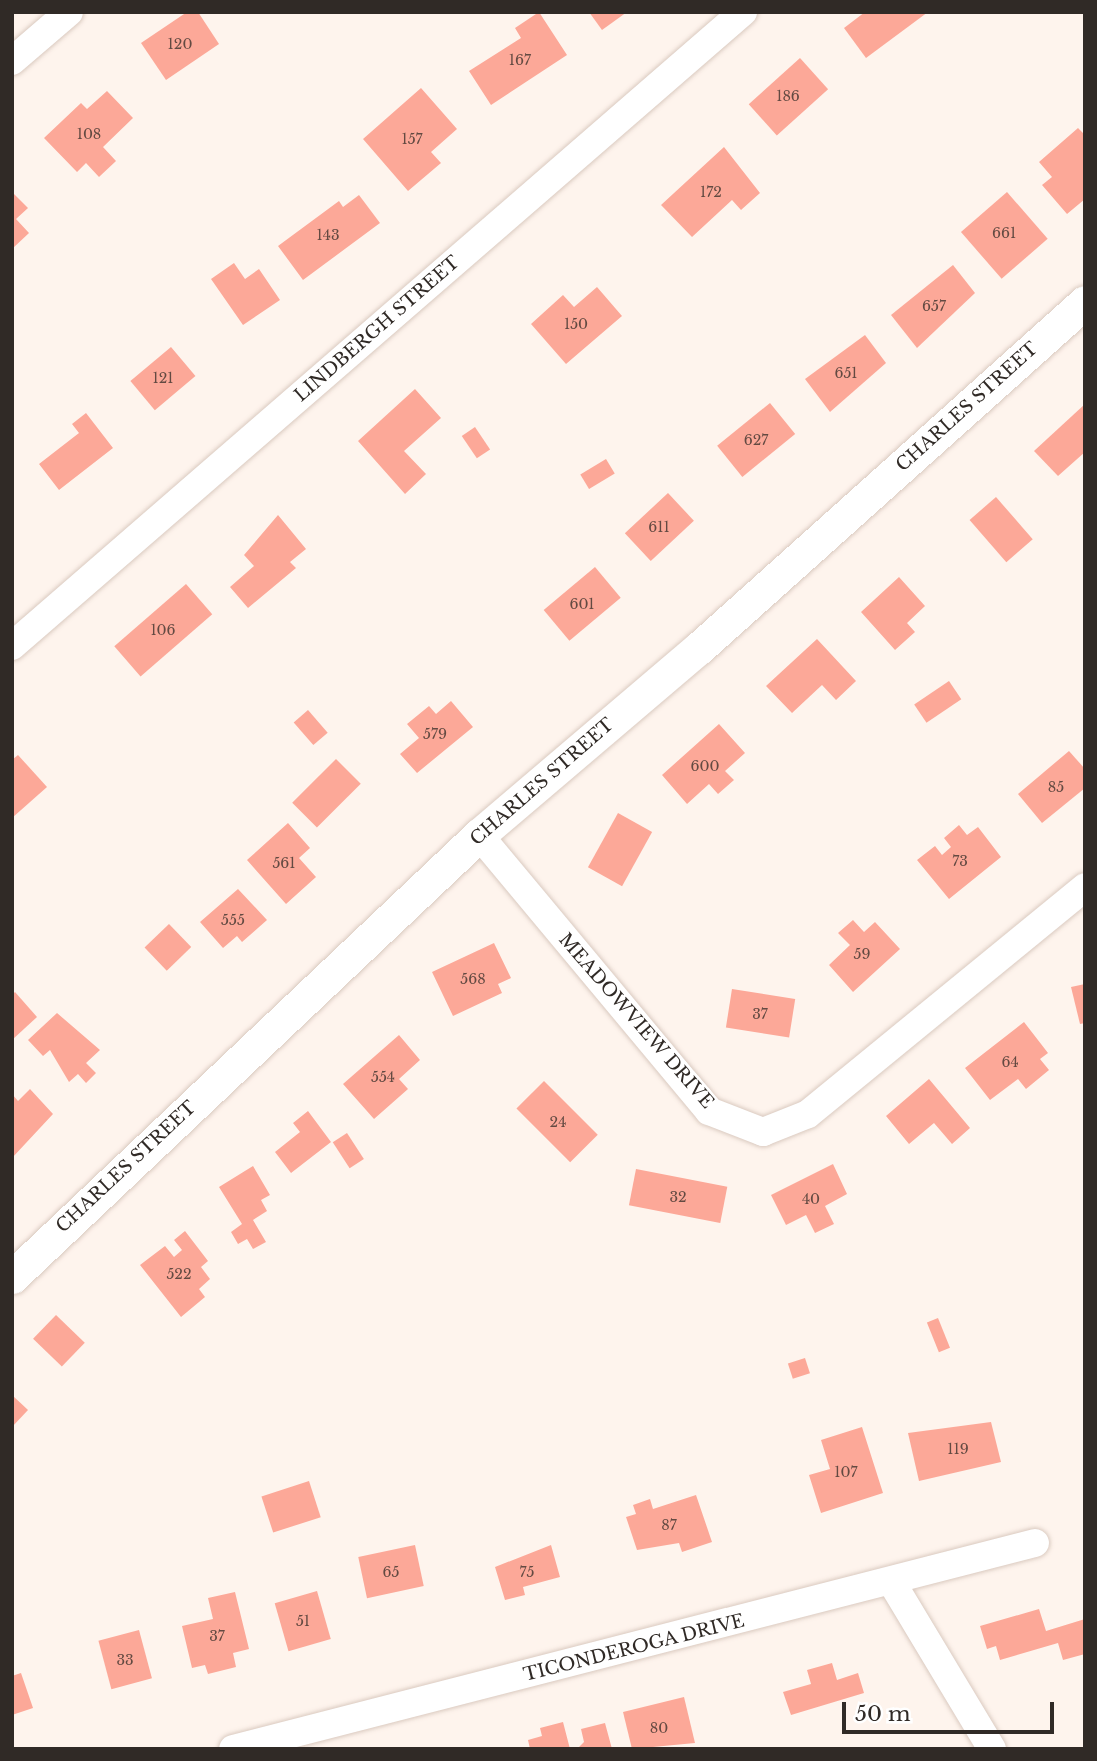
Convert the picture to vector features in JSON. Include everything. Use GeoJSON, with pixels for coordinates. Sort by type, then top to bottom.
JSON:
{"type":"FeatureCollection","features":[{"type":"Feature","properties":{"kind":"street"},"geometry":{"type":"LineString","coordinates":[[12,61],[69,12]]}},
{"type":"Feature","properties":{"kind":"street","name":"LINDBERGH STREET"},"geometry":{"type":"LineString","coordinates":[[12,646],[743,12]]}},
{"type":"Feature","properties":{"kind":"street","name":"CHARLES STREET"},"geometry":{"type":"LineString","coordinates":[[12,1277],[479,835],[699,649],[1085,302]]}},
{"type":"Feature","properties":{"kind":"street","name":"MEADOWVIEW DRIVE"},"geometry":{"type":"LineString","coordinates":[[479,835],[709,1111],[763,1132],[808,1114],[1085,887]]}},
{"type":"Feature","properties":{"kind":"street","name":"TICONDEROGA DRIVE"},"geometry":{"type":"LineString","coordinates":[[233,1749],[1035,1543]]}},
{"type":"Feature","properties":{"kind":"street"},"geometry":{"type":"LineString","coordinates":[[891,1581],[992,1749]]}},
{"type":"Feature","properties":{"kind":"building"},"geometry":{"type":"Polygon","coordinates":[[[187,12],[198,12],[219,44],[166,80],[141,43],[187,12]]]}},
{"type":"Feature","properties":{"kind":"building"},"geometry":{"type":"Polygon","coordinates":[[[539,12],[567,55],[491,105],[469,71],[521,38],[515,28],[539,12]]]}},
{"type":"Feature","properties":{"kind":"building"},"geometry":{"type":"Polygon","coordinates":[[[589,12],[627,12],[602,30],[589,12]]]}},
{"type":"Feature","properties":{"kind":"building"},"geometry":{"type":"Polygon","coordinates":[[[865,12],[928,12],[866,58],[844,28],[865,12]]]}},
{"type":"Feature","properties":{"kind":"building"},"geometry":{"type":"Polygon","coordinates":[[[800,58],[828,89],[777,135],[749,104],[800,58]]]}},
{"type":"Feature","properties":{"kind":"building"},"geometry":{"type":"Polygon","coordinates":[[[421,88],[457,129],[431,152],[441,163],[408,191],[363,139],[421,88]]]}},
{"type":"Feature","properties":{"kind":"building"},"geometry":{"type":"Polygon","coordinates":[[[107,91],[133,118],[103,147],[116,161],[99,177],[86,163],[77,172],[44,138],[81,103],[87,109],[107,91]]]}},
{"type":"Feature","properties":{"kind":"building"},"geometry":{"type":"Polygon","coordinates":[[[1078,128],[1085,135],[1085,199],[1067,214],[1042,185],[1052,177],[1039,162],[1078,128]]]}},
{"type":"Feature","properties":{"kind":"building"},"geometry":{"type":"Polygon","coordinates":[[[724,147],[760,193],[741,210],[732,200],[692,237],[661,205],[724,147]]]}},
{"type":"Feature","properties":{"kind":"building"},"geometry":{"type":"Polygon","coordinates":[[[12,192],[28,208],[16,219],[29,233],[12,249],[12,192]]]}},
{"type":"Feature","properties":{"kind":"building"},"geometry":{"type":"Polygon","coordinates":[[[1007,192],[1048,239],[1002,279],[961,232],[1007,192]]]}},
{"type":"Feature","properties":{"kind":"building"},"geometry":{"type":"Polygon","coordinates":[[[359,195],[380,223],[303,280],[278,246],[339,201],[343,207],[359,195]]]}},
{"type":"Feature","properties":{"kind":"building"},"geometry":{"type":"Polygon","coordinates":[[[234,263],[245,279],[259,269],[280,300],[243,325],[211,279],[234,263]]]}},
{"type":"Feature","properties":{"kind":"building"},"geometry":{"type":"Polygon","coordinates":[[[953,265],[975,293],[917,348],[891,315],[953,265]]]}},
{"type":"Feature","properties":{"kind":"building"},"geometry":{"type":"Polygon","coordinates":[[[597,287],[622,316],[566,364],[531,324],[563,295],[574,307],[597,287]]]}},
{"type":"Feature","properties":{"kind":"building"},"geometry":{"type":"Polygon","coordinates":[[[865,335],[886,363],[830,412],[805,379],[865,335]]]}},
{"type":"Feature","properties":{"kind":"building"},"geometry":{"type":"Polygon","coordinates":[[[171,347],[195,376],[155,410],[130,381],[171,347]]]}},
{"type":"Feature","properties":{"kind":"building"},"geometry":{"type":"Polygon","coordinates":[[[415,389],[441,418],[404,451],[426,474],[405,494],[358,441],[415,389]]]}},
{"type":"Feature","properties":{"kind":"building"},"geometry":{"type":"Polygon","coordinates":[[[770,403],[795,434],[742,477],[717,446],[770,403]]]}},
{"type":"Feature","properties":{"kind":"building"},"geometry":{"type":"Polygon","coordinates":[[[1085,404],[1085,452],[1058,476],[1034,451],[1085,404]]]}},
{"type":"Feature","properties":{"kind":"building"},"geometry":{"type":"Polygon","coordinates":[[[86,413],[113,448],[59,490],[39,464],[79,433],[72,424],[86,413]]]}},
{"type":"Feature","properties":{"kind":"building"},"geometry":{"type":"Polygon","coordinates":[[[475,427],[490,449],[477,458],[462,436],[475,427]]]}},
{"type":"Feature","properties":{"kind":"building"},"geometry":{"type":"Polygon","coordinates":[[[606,459],[615,474],[589,489],[580,474],[606,459]]]}},
{"type":"Feature","properties":{"kind":"building"},"geometry":{"type":"Polygon","coordinates":[[[668,493],[694,521],[651,561],[625,533],[668,493]]]}},
{"type":"Feature","properties":{"kind":"building"},"geometry":{"type":"Polygon","coordinates":[[[996,497],[1033,539],[1006,562],[970,520],[996,497]]]}},
{"type":"Feature","properties":{"kind":"building"},"geometry":{"type":"Polygon","coordinates":[[[278,515],[306,549],[290,562],[296,568],[248,608],[230,587],[254,566],[244,555],[278,515]]]}},
{"type":"Feature","properties":{"kind":"building"},"geometry":{"type":"Polygon","coordinates":[[[595,567],[621,598],[569,641],[544,610],[595,567]]]}},
{"type":"Feature","properties":{"kind":"building"},"geometry":{"type":"Polygon","coordinates":[[[899,577],[925,606],[907,623],[915,632],[895,650],[861,612],[899,577]]]}},
{"type":"Feature","properties":{"kind":"building"},"geometry":{"type":"Polygon","coordinates":[[[186,584],[212,614],[141,677],[114,646],[186,584]]]}},
{"type":"Feature","properties":{"kind":"building"},"geometry":{"type":"Polygon","coordinates":[[[817,639],[856,681],[836,700],[822,685],[792,713],[766,686],[817,639]]]}},
{"type":"Feature","properties":{"kind":"building"},"geometry":{"type":"Polygon","coordinates":[[[949,681],[961,699],[926,723],[914,704],[949,681]]]}},
{"type":"Feature","properties":{"kind":"building"},"geometry":{"type":"Polygon","coordinates":[[[451,701],[473,727],[417,773],[400,754],[419,738],[407,724],[429,706],[436,714],[451,701]]]}},
{"type":"Feature","properties":{"kind":"building"},"geometry":{"type":"Polygon","coordinates":[[[308,710],[328,733],[313,745],[294,722],[308,710]]]}},
{"type":"Feature","properties":{"kind":"building"},"geometry":{"type":"Polygon","coordinates":[[[719,724],[745,753],[725,771],[734,780],[718,794],[709,784],[687,804],[662,775],[719,724]]]}},
{"type":"Feature","properties":{"kind":"building"},"geometry":{"type":"Polygon","coordinates":[[[1069,751],[1085,769],[1085,788],[1042,823],[1018,794],[1069,751]]]}},
{"type":"Feature","properties":{"kind":"building"},"geometry":{"type":"Polygon","coordinates":[[[18,755],[47,787],[12,818],[12,760],[18,755]]]}},
{"type":"Feature","properties":{"kind":"building"},"geometry":{"type":"Polygon","coordinates":[[[336,759],[361,784],[317,828],[292,803],[336,759]]]}},
{"type":"Feature","properties":{"kind":"building"},"geometry":{"type":"Polygon","coordinates":[[[618,813],[652,832],[622,886],[588,867],[618,813]]]}},
{"type":"Feature","properties":{"kind":"building"},"geometry":{"type":"Polygon","coordinates":[[[288,823],[310,848],[299,858],[316,877],[286,904],[247,860],[288,823]]]}},
{"type":"Feature","properties":{"kind":"building"},"geometry":{"type":"Polygon","coordinates":[[[959,825],[967,835],[978,827],[1001,857],[949,899],[917,860],[935,846],[942,855],[951,847],[944,838],[959,825]]]}},
{"type":"Feature","properties":{"kind":"building"},"geometry":{"type":"Polygon","coordinates":[[[238,889],[267,920],[242,942],[237,936],[223,948],[200,922],[238,889]]]}},
{"type":"Feature","properties":{"kind":"building"},"geometry":{"type":"Polygon","coordinates":[[[853,920],[864,932],[875,922],[900,949],[853,992],[829,965],[850,945],[838,933],[853,920]]]}},
{"type":"Feature","properties":{"kind":"building"},"geometry":{"type":"Polygon","coordinates":[[[169,924],[191,947],[167,971],[145,948],[169,924]]]}},
{"type":"Feature","properties":{"kind":"building"},"geometry":{"type":"Polygon","coordinates":[[[494,943],[511,978],[498,984],[502,993],[453,1016],[432,972],[494,943]]]}},
{"type":"Feature","properties":{"kind":"building"},"geometry":{"type":"Polygon","coordinates":[[[1085,984],[1085,1023],[1080,1024],[1071,987],[1085,984]]]}},
{"type":"Feature","properties":{"kind":"building"},"geometry":{"type":"Polygon","coordinates":[[[732,989],[795,999],[789,1038],[726,1028],[732,989]]]}},
{"type":"Feature","properties":{"kind":"building"},"geometry":{"type":"Polygon","coordinates":[[[15,992],[37,1017],[12,1040],[12,995],[15,992]]]}},
{"type":"Feature","properties":{"kind":"building"},"geometry":{"type":"Polygon","coordinates":[[[57,1013],[100,1050],[86,1063],[96,1073],[86,1083],[78,1074],[69,1082],[50,1050],[43,1056],[28,1040],[57,1013]]]}},
{"type":"Feature","properties":{"kind":"building"},"geometry":{"type":"Polygon","coordinates":[[[1024,1022],[1048,1053],[1040,1059],[1049,1070],[1026,1089],[1018,1079],[990,1100],[965,1068],[1024,1022]]]}},
{"type":"Feature","properties":{"kind":"building"},"geometry":{"type":"Polygon","coordinates":[[[399,1035],[420,1060],[399,1079],[408,1089],[374,1119],[343,1084],[399,1035]]]}},
{"type":"Feature","properties":{"kind":"building"},"geometry":{"type":"Polygon","coordinates":[[[929,1079],[970,1128],[952,1144],[934,1123],[909,1144],[886,1116],[929,1079]]]}},
{"type":"Feature","properties":{"kind":"building"},"geometry":{"type":"Polygon","coordinates":[[[544,1081],[598,1135],[570,1162],[516,1109],[544,1081]]]}},
{"type":"Feature","properties":{"kind":"building"},"geometry":{"type":"Polygon","coordinates":[[[30,1089],[53,1114],[12,1158],[12,1094],[18,1101],[30,1089]]]}},
{"type":"Feature","properties":{"kind":"building"},"geometry":{"type":"Polygon","coordinates":[[[308,1111],[331,1142],[291,1173],[275,1152],[300,1132],[293,1123],[308,1111]]]}},
{"type":"Feature","properties":{"kind":"building"},"geometry":{"type":"Polygon","coordinates":[[[347,1133],[364,1159],[350,1168],[333,1142],[347,1133]]]}},
{"type":"Feature","properties":{"kind":"building"},"geometry":{"type":"Polygon","coordinates":[[[833,1164],[847,1194],[825,1206],[834,1224],[815,1233],[806,1215],[786,1225],[771,1195],[833,1164]]]}},
{"type":"Feature","properties":{"kind":"building"},"geometry":{"type":"Polygon","coordinates":[[[253,1166],[270,1195],[261,1200],[267,1211],[253,1220],[266,1242],[253,1249],[247,1239],[238,1244],[231,1232],[242,1224],[219,1187],[253,1166]]]}},
{"type":"Feature","properties":{"kind":"building"},"geometry":{"type":"Polygon","coordinates":[[[636,1169],[727,1187],[720,1223],[629,1205],[636,1169]]]}},
{"type":"Feature","properties":{"kind":"building"},"geometry":{"type":"Polygon","coordinates":[[[185,1231],[208,1261],[201,1267],[210,1279],[199,1289],[205,1297],[181,1317],[140,1265],[165,1246],[174,1257],[182,1250],[174,1240],[185,1231]]]}},
{"type":"Feature","properties":{"kind":"building"},"geometry":{"type":"Polygon","coordinates":[[[56,1315],[85,1343],[62,1367],[33,1339],[56,1315]]]}},
{"type":"Feature","properties":{"kind":"building"},"geometry":{"type":"Polygon","coordinates":[[[938,1318],[950,1348],[939,1352],[927,1322],[938,1318]]]}},
{"type":"Feature","properties":{"kind":"building"},"geometry":{"type":"Polygon","coordinates":[[[805,1358],[810,1373],[793,1379],[788,1364],[805,1358]]]}},
{"type":"Feature","properties":{"kind":"building"},"geometry":{"type":"Polygon","coordinates":[[[12,1395],[28,1410],[12,1427],[12,1395]]]}},
{"type":"Feature","properties":{"kind":"building"},"geometry":{"type":"Polygon","coordinates":[[[991,1422],[1001,1462],[919,1481],[908,1433],[991,1422]]]}},
{"type":"Feature","properties":{"kind":"building"},"geometry":{"type":"Polygon","coordinates":[[[862,1427],[883,1493],[821,1513],[809,1475],[830,1469],[821,1440],[862,1427]]]}},
{"type":"Feature","properties":{"kind":"building"},"geometry":{"type":"Polygon","coordinates":[[[309,1481],[321,1517],[273,1533],[261,1496],[309,1481]]]}},
{"type":"Feature","properties":{"kind":"building"},"geometry":{"type":"Polygon","coordinates":[[[696,1495],[712,1542],[682,1552],[679,1543],[637,1550],[626,1517],[636,1514],[633,1505],[650,1499],[653,1509],[696,1495]]]}},
{"type":"Feature","properties":{"kind":"building"},"geometry":{"type":"Polygon","coordinates":[[[415,1545],[424,1586],[367,1598],[358,1557],[415,1545]]]}},
{"type":"Feature","properties":{"kind":"building"},"geometry":{"type":"Polygon","coordinates":[[[551,1545],[560,1577],[523,1587],[525,1595],[505,1600],[495,1567],[551,1545]]]}},
{"type":"Feature","properties":{"kind":"building"},"geometry":{"type":"Polygon","coordinates":[[[317,1591],[331,1639],[288,1651],[275,1603],[317,1591]]]}},
{"type":"Feature","properties":{"kind":"building"},"geometry":{"type":"Polygon","coordinates":[[[235,1592],[249,1649],[233,1653],[236,1667],[208,1674],[205,1665],[192,1668],[182,1626],[213,1619],[208,1598],[235,1592]]]}},
{"type":"Feature","properties":{"kind":"building"},"geometry":{"type":"Polygon","coordinates":[[[1039,1609],[1046,1631],[1085,1619],[1085,1654],[1063,1660],[1058,1643],[1000,1660],[996,1646],[987,1649],[980,1626],[1039,1609]]]}},
{"type":"Feature","properties":{"kind":"building"},"geometry":{"type":"Polygon","coordinates":[[[139,1630],[152,1678],[111,1689],[98,1641],[139,1630]]]}},
{"type":"Feature","properties":{"kind":"building"},"geometry":{"type":"Polygon","coordinates":[[[832,1663],[837,1680],[858,1673],[864,1693],[791,1715],[783,1692],[811,1684],[807,1670],[832,1663]]]}},
{"type":"Feature","properties":{"kind":"building"},"geometry":{"type":"Polygon","coordinates":[[[21,1673],[33,1708],[12,1715],[12,1676],[21,1673]]]}},
{"type":"Feature","properties":{"kind":"building"},"geometry":{"type":"Polygon","coordinates":[[[684,1697],[695,1743],[632,1749],[623,1712],[684,1697]]]}},
{"type":"Feature","properties":{"kind":"building"},"geometry":{"type":"Polygon","coordinates":[[[563,1722],[570,1749],[530,1749],[528,1740],[542,1736],[540,1728],[563,1722]]]}},
{"type":"Feature","properties":{"kind":"building"},"geometry":{"type":"Polygon","coordinates":[[[605,1723],[612,1749],[577,1749],[584,1742],[581,1729],[605,1723]]]}}]}
